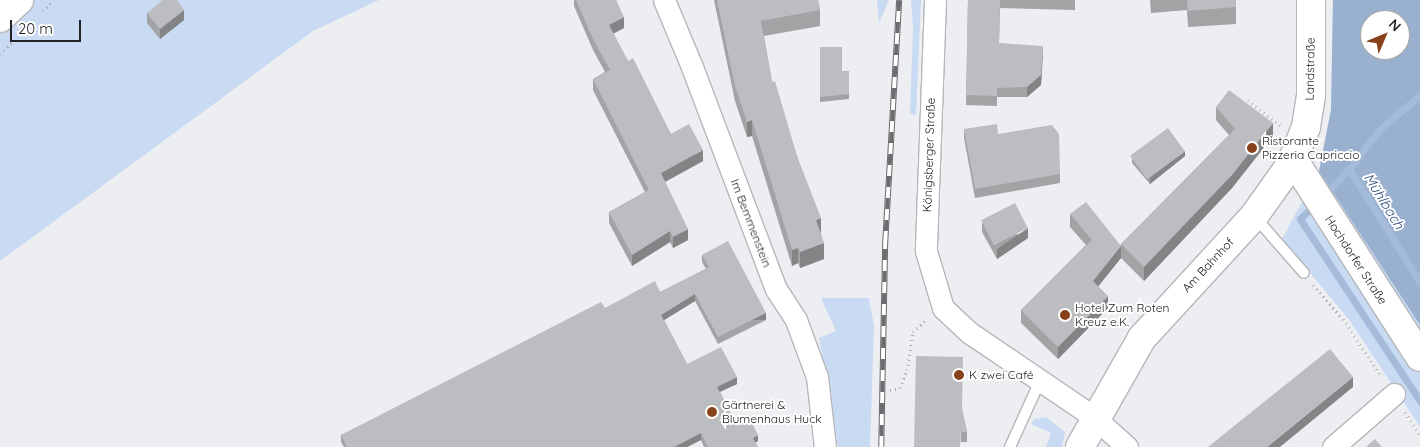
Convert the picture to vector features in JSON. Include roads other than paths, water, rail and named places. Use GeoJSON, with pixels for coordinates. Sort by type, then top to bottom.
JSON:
{"type":"FeatureCollection","features":[{"type":"Feature","properties":{"kind":"main road"},"geometry":{"type":"LineString","coordinates":[[0,18],[19,0]]}},
{"type":"Feature","properties":{"kind":"main road","name":"Landstraße"},"geometry":{"type":"LineString","coordinates":[[1295,152],[1311,95],[1311,0]]}},
{"type":"Feature","properties":{"kind":"main road","name":"Hochdorfer Straße"},"geometry":{"type":"LineString","coordinates":[[1295,152],[1300,170],[1316,197],[1420,357]]}},
{"type":"Feature","properties":{"kind":"main road","name":"Am Bahnhof"},"geometry":{"type":"LineString","coordinates":[[1080,447],[1094,417],[1142,338],[1254,216],[1295,152]]}},
{"type":"Feature","properties":{"kind":"street","name":"Im Bemmenstein"},"geometry":{"type":"LineString","coordinates":[[664,0],[692,67],[776,289],[796,320],[818,377],[825,447]]}},
{"type":"Feature","properties":{"kind":"street","name":"Königsberger Straße"},"geometry":{"type":"LineString","coordinates":[[935,0],[926,251],[943,308],[970,333],[1040,380]]}},
{"type":"Feature","properties":{"kind":"street"},"geometry":{"type":"LineString","coordinates":[[1040,380],[1094,417],[1126,447]]}},
{"type":"Feature","properties":{"kind":"street"},"geometry":{"type":"LineString","coordinates":[[1333,447],[1394,394]]}},
{"type":"Feature","properties":{"kind":"lane"},"geometry":{"type":"LineString","coordinates":[[1254,216],[1304,273]]}},
{"type":"Feature","properties":{"kind":"lane"},"geometry":{"type":"LineString","coordinates":[[1010,447],[1040,380]]}},
{"type":"Feature","properties":{"kind":"waterway","name":"Mühlbach"},"geometry":{"type":"LineString","coordinates":[[1420,95],[1379,130],[1349,169],[1420,282]]}},
{"type":"Feature","properties":{"kind":"waterway"},"geometry":{"type":"LineString","coordinates":[[1323,196],[1349,169]]}},
{"type":"Feature","properties":{"kind":"waterway"},"geometry":{"type":"LineString","coordinates":[[1315,204],[1300,219],[1420,401]]}},
{"type":"Feature","properties":{"kind":"railway"},"geometry":{"type":"LineString","coordinates":[[881,447],[885,242],[899,0]]}},
{"type":"Feature","properties":{"kind":"place","name":"Ristorante Pizzeria Capriccio"},"geometry":{"type":"Point","coordinates":[1252,148]}},
{"type":"Feature","properties":{"kind":"place","name":"Hotel Zum Roten Kreuz e.K."},"geometry":{"type":"Point","coordinates":[1065,315]}},
{"type":"Feature","properties":{"kind":"place","name":"K zwei Café"},"geometry":{"type":"Point","coordinates":[959,375]}},
{"type":"Feature","properties":{"kind":"place","name":"Gärtnerei & Blumenhaus Huck"},"geometry":{"type":"Point","coordinates":[712,412]}}]}
